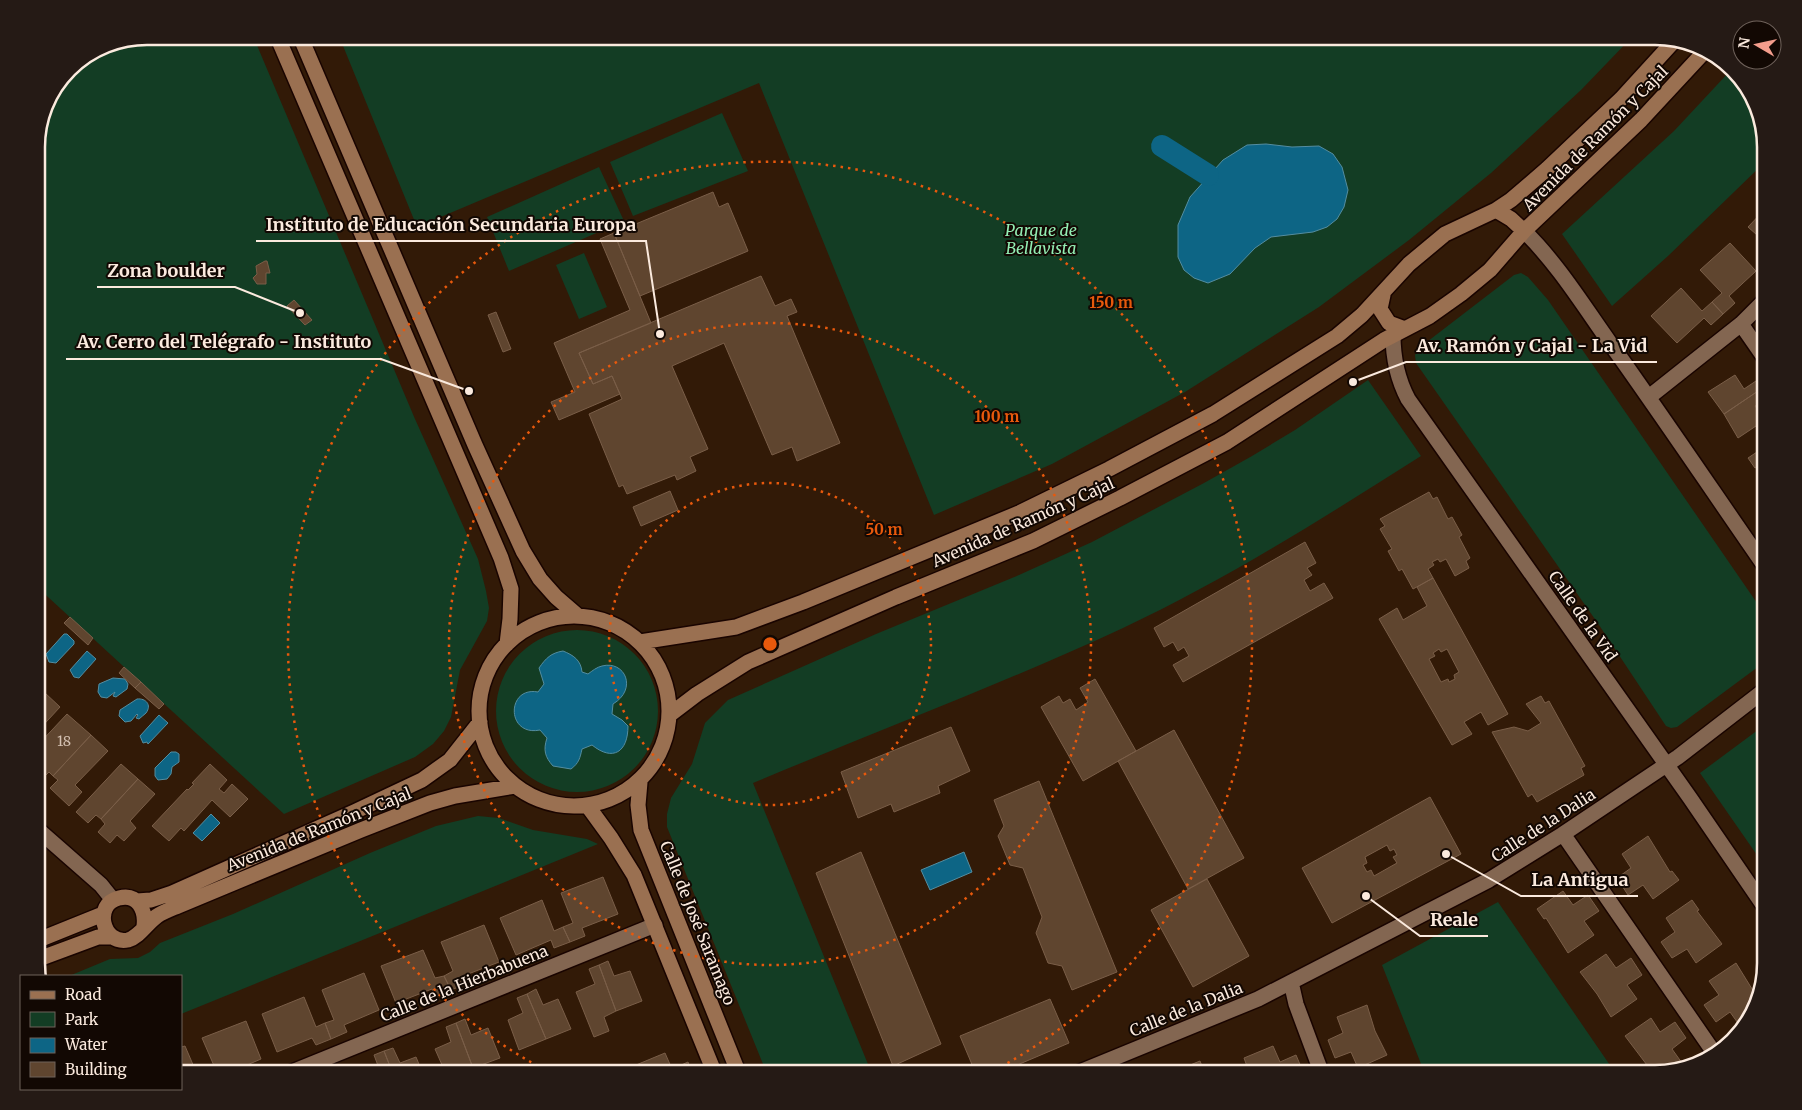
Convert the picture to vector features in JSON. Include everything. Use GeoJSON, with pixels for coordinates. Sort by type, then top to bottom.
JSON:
{"type":"FeatureCollection","features":[{"type":"Feature","properties":{"kind":"street"},"geometry":{"type":"LineString","coordinates":[[281,45],[501,558],[511,589],[507,644]]}},
{"type":"Feature","properties":{"kind":"street"},"geometry":{"type":"LineString","coordinates":[[304,45],[475,446],[523,551],[540,579],[556,597],[578,616]]}},
{"type":"Feature","properties":{"kind":"street","name":"Avenida de Ramón y Cajal"},"geometry":{"type":"LineString","coordinates":[[640,642],[736,627],[804,602],[1019,513],[1109,469],[1213,414],[1337,336],[1383,295],[1409,264],[1445,234],[1496,210],[1511,200],[1547,169],[1621,99],[1669,46]]}},
{"type":"Feature","properties":{"kind":"street","name":"Avenida de Ramón y Cajal"},"geometry":{"type":"LineString","coordinates":[[672,713],[697,694],[748,662],[896,597],[1033,541],[1144,486],[1226,442],[1399,332],[1430,316],[1490,270],[1524,231],[1641,120],[1700,56]]}},
{"type":"Feature","properties":{"kind":"street"},"geometry":{"type":"LineString","coordinates":[[1496,210],[1511,219],[1537,244],[1566,282],[1649,397],[1757,555]]}},
{"type":"Feature","properties":{"kind":"street"},"geometry":{"type":"LineString","coordinates":[[1383,295],[1380,309],[1389,323],[1399,332]]}},
{"type":"Feature","properties":{"kind":"street"},"geometry":{"type":"LineString","coordinates":[[1649,397],[1741,324],[1757,308]]}},
{"type":"Feature","properties":{"kind":"street"},"geometry":{"type":"LineString","coordinates":[[1741,324],[1757,347]]}},
{"type":"Feature","properties":{"kind":"street","name":"Calle de la Vid"},"geometry":{"type":"LineString","coordinates":[[1399,332],[1393,349],[1403,389],[1408,399],[1757,896]]}},
{"type":"Feature","properties":{"kind":"street"},"geometry":{"type":"LineString","coordinates":[[578,616],[600,619],[622,628],[640,642],[661,671],[672,713],[656,760],[640,782],[606,801],[586,805],[549,803],[515,786],[498,768],[486,746],[480,722],[480,701],[484,680],[494,661],[507,644],[528,628],[552,618],[578,616]]}},
{"type":"Feature","properties":{"kind":"street","name":"Calle de la Dalia"},"geometry":{"type":"LineString","coordinates":[[1097,1065],[1258,999],[1489,880],[1666,766],[1757,696]]}},
{"type":"Feature","properties":{"kind":"street","name":"Avenida de Ramón y Cajal"},"geometry":{"type":"LineString","coordinates":[[113,900],[120,897],[137,901],[151,900],[172,893],[422,780],[450,760],[480,722]]}},
{"type":"Feature","properties":{"kind":"street","name":"Calle de José Saramago"},"geometry":{"type":"LineString","coordinates":[[640,782],[638,805],[641,830],[735,1065]]}},
{"type":"Feature","properties":{"kind":"street","name":"Avenida de Ramón y Cajal"},"geometry":{"type":"LineString","coordinates":[[45,957],[98,937],[127,940],[140,933],[144,926],[158,915],[430,803],[455,796],[515,786]]}},
{"type":"Feature","properties":{"kind":"street"},"geometry":{"type":"LineString","coordinates":[[586,805],[611,838],[634,875],[712,1065]]}},
{"type":"Feature","properties":{"kind":"street"},"geometry":{"type":"LineString","coordinates":[[1562,834],[1711,1048]]}},
{"type":"Feature","properties":{"kind":"street"},"geometry":{"type":"LineString","coordinates":[[45,836],[101,885],[113,900],[108,904],[103,914],[103,923],[106,931],[112,937]]}},
{"type":"Feature","properties":{"kind":"street"},"geometry":{"type":"LineString","coordinates":[[137,901],[143,908],[146,917],[144,926]]}},
{"type":"Feature","properties":{"kind":"street"},"geometry":{"type":"LineString","coordinates":[[45,937],[103,914]]}},
{"type":"Feature","properties":{"kind":"street","name":"Calle de la Hierbabuena"},"geometry":{"type":"LineString","coordinates":[[309,1065],[655,925]]}},
{"type":"Feature","properties":{"kind":"street"},"geometry":{"type":"LineString","coordinates":[[1291,982],[1298,1012],[1319,1065]]}},
{"type":"Feature","properties":{"kind":"green space"},"geometry":{"type":"Polygon","coordinates":[[[147,45],[257,45],[415,419],[478,559],[486,591],[489,608],[487,621],[460,670],[451,717],[444,731],[433,744],[415,757],[284,814],[45,594],[45,140],[50,114],[62,90],[70,80],[90,62],[114,50],[127,47],[147,45]]]}},
{"type":"Feature","properties":{"kind":"green space","name":"Parque de Bellavista"},"geometry":{"type":"Polygon","coordinates":[[[343,45],[1624,45],[1581,90],[1491,173],[1409,240],[1319,307],[1185,392],[1052,464],[934,515],[759,83],[417,227],[343,45]]]}},
{"type":"Feature","properties":{"kind":"green space"},"geometry":{"type":"Polygon","coordinates":[[[1727,75],[1736,85],[1752,114],[1757,140],[1757,170],[1668,256],[1612,306],[1562,234],[1674,131],[1727,75]]]}},
{"type":"Feature","properties":{"kind":"green space"},"geometry":{"type":"Polygon","coordinates":[[[722,113],[748,171],[633,216],[610,162],[722,113]]]}},
{"type":"Feature","properties":{"kind":"green space"},"geometry":{"type":"Polygon","coordinates":[[[599,167],[624,221],[509,271],[487,217],[599,167]]]}},
{"type":"Feature","properties":{"kind":"green space"},"geometry":{"type":"Polygon","coordinates":[[[584,253],[607,307],[579,319],[556,265],[584,253]]]}},
{"type":"Feature","properties":{"kind":"green space"},"geometry":{"type":"Polygon","coordinates":[[[1521,273],[1528,277],[1548,300],[1757,603],[1757,668],[1677,727],[1671,728],[1666,726],[1599,625],[1416,363],[1415,355],[1419,348],[1514,275],[1521,273]]]}},
{"type":"Feature","properties":{"kind":"green space"},"geometry":{"type":"Polygon","coordinates":[[[1368,380],[1421,456],[1349,502],[1238,568],[1162,609],[1032,669],[753,783],[868,1065],[763,1065],[667,827],[667,814],[671,798],[692,764],[705,723],[728,700],[876,634],[1019,575],[1092,542],[1204,483],[1295,430],[1368,380]]]}},
{"type":"Feature","properties":{"kind":"green space"},"geometry":{"type":"Polygon","coordinates":[[[577,630],[608,636],[634,654],[652,680],[658,711],[652,742],[634,768],[608,786],[577,792],[546,786],[520,768],[502,742],[496,711],[502,680],[520,654],[546,636],[577,630]]]}},
{"type":"Feature","properties":{"kind":"green space"},"geometry":{"type":"Polygon","coordinates":[[[1757,731],[1757,855],[1700,773],[1757,731]]]}},
{"type":"Feature","properties":{"kind":"green space"},"geometry":{"type":"Polygon","coordinates":[[[478,816],[499,818],[533,830],[587,839],[598,844],[182,1014],[182,975],[71,975],[110,959],[138,958],[150,952],[160,943],[233,914],[436,826],[478,816]]]}},
{"type":"Feature","properties":{"kind":"green space"},"geometry":{"type":"Polygon","coordinates":[[[1498,902],[1610,1065],[1421,1065],[1382,965],[1498,902]]]}},
{"type":"Feature","properties":{"kind":"water"},"geometry":{"type":"Polygon","coordinates":[[[1266,144],[1292,147],[1319,146],[1333,154],[1342,167],[1348,190],[1344,207],[1337,219],[1327,227],[1313,232],[1271,237],[1255,248],[1230,274],[1208,283],[1194,278],[1184,270],[1178,257],[1178,225],[1190,197],[1223,160],[1247,145],[1266,144]]]}},
{"type":"Feature","properties":{"kind":"water"},"geometry":{"type":"Polygon","coordinates":[[[64,634],[67,634],[74,641],[74,644],[56,663],[49,662],[46,654],[64,634]]]}},
{"type":"Feature","properties":{"kind":"water"},"geometry":{"type":"Polygon","coordinates":[[[87,651],[96,659],[79,678],[74,677],[70,670],[87,651]]]}},
{"type":"Feature","properties":{"kind":"water"},"geometry":{"type":"Polygon","coordinates":[[[563,651],[576,659],[580,664],[582,672],[588,674],[602,666],[610,665],[617,667],[626,677],[627,684],[621,698],[613,704],[612,714],[628,726],[622,748],[618,752],[613,753],[606,753],[592,745],[582,749],[579,760],[571,769],[553,766],[548,760],[546,753],[547,738],[540,730],[529,730],[521,726],[516,719],[514,711],[520,696],[528,692],[538,692],[544,684],[539,668],[544,661],[549,656],[563,651]]]}},
{"type":"Feature","properties":{"kind":"water"},"geometry":{"type":"Polygon","coordinates":[[[113,678],[125,679],[128,684],[127,689],[116,697],[113,696],[115,692],[107,698],[101,697],[98,692],[99,684],[113,678]]]}},
{"type":"Feature","properties":{"kind":"water"},"geometry":{"type":"Polygon","coordinates":[[[137,699],[147,703],[148,710],[139,719],[136,718],[137,714],[131,721],[125,722],[119,716],[120,710],[137,699]]]}},
{"type":"Feature","properties":{"kind":"water"},"geometry":{"type":"Polygon","coordinates":[[[159,715],[168,723],[148,744],[147,742],[143,743],[140,736],[159,715]]]}},
{"type":"Feature","properties":{"kind":"water"},"geometry":{"type":"Polygon","coordinates":[[[171,752],[179,754],[179,762],[172,767],[171,774],[167,779],[158,780],[155,776],[155,768],[171,752]]]}},
{"type":"Feature","properties":{"kind":"water"},"geometry":{"type":"Polygon","coordinates":[[[211,814],[220,823],[202,841],[193,833],[211,814]]]}},
{"type":"Feature","properties":{"kind":"water"},"geometry":{"type":"Polygon","coordinates":[[[964,852],[972,872],[930,890],[921,870],[964,852]]]}},
{"type":"Feature","properties":{"kind":"building"},"geometry":{"type":"Polygon","coordinates":[[[713,192],[719,207],[728,203],[748,251],[640,296],[614,233],[713,192]]]}},
{"type":"Feature","properties":{"kind":"building"},"geometry":{"type":"Polygon","coordinates":[[[1757,218],[1757,235],[1748,227],[1757,218]]]}},
{"type":"Feature","properties":{"kind":"building"},"geometry":{"type":"Polygon","coordinates":[[[614,233],[651,323],[579,353],[593,384],[612,376],[620,394],[559,420],[551,402],[575,392],[554,343],[630,310],[600,239],[614,233]]]}},
{"type":"Feature","properties":{"kind":"building"},"geometry":{"type":"Polygon","coordinates":[[[1730,243],[1756,271],[1729,296],[1735,303],[1723,314],[1712,302],[1722,293],[1700,270],[1730,243]]]}},
{"type":"Feature","properties":{"kind":"building"},"geometry":{"type":"Polygon","coordinates":[[[267,261],[270,273],[266,273],[266,284],[257,284],[253,278],[257,274],[256,266],[267,261]]]}},
{"type":"Feature","properties":{"kind":"building"},"geometry":{"type":"Polygon","coordinates":[[[761,276],[775,306],[791,299],[797,312],[787,316],[840,443],[797,461],[792,447],[772,455],[724,343],[672,366],[708,449],[690,457],[696,471],[677,480],[675,475],[627,494],[623,485],[619,487],[589,414],[622,399],[612,376],[593,384],[579,353],[761,276]]]}},
{"type":"Feature","properties":{"kind":"building"},"geometry":{"type":"Polygon","coordinates":[[[1681,288],[1702,311],[1712,302],[1723,314],[1711,325],[1704,318],[1677,343],[1651,316],[1681,288]]]}},
{"type":"Feature","properties":{"kind":"building"},"geometry":{"type":"Polygon","coordinates":[[[294,300],[312,320],[305,325],[287,306],[294,300]]]}},
{"type":"Feature","properties":{"kind":"building"},"geometry":{"type":"Polygon","coordinates":[[[496,312],[511,349],[503,352],[488,315],[496,312]]]}},
{"type":"Feature","properties":{"kind":"building"},"geometry":{"type":"Polygon","coordinates":[[[1735,375],[1744,389],[1757,380],[1757,392],[1724,414],[1708,392],[1735,375]]]}},
{"type":"Feature","properties":{"kind":"building"},"geometry":{"type":"Polygon","coordinates":[[[1757,392],[1757,405],[1755,406],[1757,409],[1757,425],[1738,438],[1724,414],[1757,392]]]}},
{"type":"Feature","properties":{"kind":"building"},"geometry":{"type":"Polygon","coordinates":[[[1757,452],[1757,467],[1755,468],[1748,458],[1757,452]]]}},
{"type":"Feature","properties":{"kind":"building"},"geometry":{"type":"Polygon","coordinates":[[[670,491],[678,510],[641,526],[633,507],[670,491]]]}},
{"type":"Feature","properties":{"kind":"building"},"geometry":{"type":"Polygon","coordinates":[[[1429,492],[1433,499],[1437,497],[1448,519],[1452,517],[1462,535],[1459,537],[1470,558],[1466,561],[1469,568],[1455,576],[1446,559],[1440,562],[1438,559],[1432,562],[1434,565],[1428,569],[1433,578],[1413,589],[1402,569],[1399,571],[1388,551],[1392,549],[1380,529],[1385,526],[1380,519],[1429,492]]]}},
{"type":"Feature","properties":{"kind":"building"},"geometry":{"type":"Polygon","coordinates":[[[1305,542],[1316,563],[1307,568],[1312,575],[1304,580],[1310,591],[1324,583],[1333,598],[1183,682],[1173,665],[1189,656],[1184,647],[1178,651],[1173,642],[1164,647],[1154,628],[1305,542]]]}},
{"type":"Feature","properties":{"kind":"building"},"geometry":{"type":"Polygon","coordinates":[[[1433,578],[1508,714],[1488,725],[1481,712],[1464,722],[1472,734],[1452,745],[1379,619],[1397,608],[1403,620],[1427,606],[1417,587],[1433,578]],[[1439,649],[1433,653],[1435,656],[1429,659],[1441,682],[1448,679],[1449,682],[1455,679],[1454,675],[1459,672],[1447,649],[1441,652],[1439,649]]]}},
{"type":"Feature","properties":{"kind":"building"},"geometry":{"type":"Polygon","coordinates":[[[70,617],[93,638],[88,645],[64,623],[70,617]]]}},
{"type":"Feature","properties":{"kind":"building"},"geometry":{"type":"Polygon","coordinates":[[[124,667],[141,682],[135,688],[119,673],[124,667]]]}},
{"type":"Feature","properties":{"kind":"building"},"geometry":{"type":"Polygon","coordinates":[[[1095,679],[1136,751],[1083,781],[1041,707],[1059,696],[1063,703],[1070,699],[1076,710],[1088,702],[1080,688],[1095,679]]]}},
{"type":"Feature","properties":{"kind":"building"},"geometry":{"type":"Polygon","coordinates":[[[141,682],[164,704],[159,709],[135,688],[141,682]]]}},
{"type":"Feature","properties":{"kind":"building"},"geometry":{"type":"Polygon","coordinates":[[[45,693],[60,707],[45,723],[45,693]]]}},
{"type":"Feature","properties":{"kind":"building"},"geometry":{"type":"Polygon","coordinates":[[[1541,696],[1545,703],[1549,701],[1585,766],[1581,768],[1584,775],[1537,802],[1532,794],[1528,797],[1492,732],[1514,727],[1528,731],[1541,723],[1526,704],[1541,696]]]}},
{"type":"Feature","properties":{"kind":"building"},"geometry":{"type":"Polygon","coordinates":[[[67,714],[91,735],[53,776],[49,772],[45,776],[45,737],[67,714]]]}},
{"type":"Feature","properties":{"kind":"building"},"geometry":{"type":"Polygon","coordinates":[[[951,727],[970,771],[938,786],[940,793],[894,812],[891,804],[858,818],[841,772],[951,727]]]}},
{"type":"Feature","properties":{"kind":"building"},"geometry":{"type":"Polygon","coordinates":[[[1174,730],[1244,858],[1188,889],[1118,761],[1174,730]]]}},
{"type":"Feature","properties":{"kind":"building"},"geometry":{"type":"Polygon","coordinates":[[[91,735],[108,751],[75,785],[82,792],[69,806],[50,788],[58,780],[53,776],[91,735]]]}},
{"type":"Feature","properties":{"kind":"building"},"geometry":{"type":"Polygon","coordinates":[[[121,764],[138,779],[101,819],[96,815],[88,823],[76,812],[121,764]]]}},
{"type":"Feature","properties":{"kind":"building"},"geometry":{"type":"Polygon","coordinates":[[[210,764],[227,780],[219,789],[224,793],[232,784],[248,799],[230,817],[212,800],[184,831],[181,828],[169,841],[152,826],[194,784],[192,783],[210,764]]]}},
{"type":"Feature","properties":{"kind":"building"},"geometry":{"type":"Polygon","coordinates":[[[138,779],[155,794],[130,821],[136,828],[124,841],[117,835],[110,843],[98,832],[105,824],[101,819],[138,779]]]}},
{"type":"Feature","properties":{"kind":"building"},"geometry":{"type":"Polygon","coordinates":[[[1039,781],[1117,972],[1072,990],[1062,966],[1048,963],[1036,933],[1042,917],[1023,868],[1010,865],[998,836],[1004,826],[994,800],[1039,781]]]}},
{"type":"Feature","properties":{"kind":"building"},"geometry":{"type":"Polygon","coordinates":[[[1430,797],[1461,854],[1332,923],[1302,868],[1430,797]],[[1387,845],[1365,857],[1367,863],[1363,865],[1367,872],[1371,870],[1374,876],[1397,863],[1393,857],[1397,855],[1394,849],[1390,851],[1387,845]]]}},
{"type":"Feature","properties":{"kind":"building"},"geometry":{"type":"Polygon","coordinates":[[[1648,836],[1670,872],[1672,871],[1679,880],[1653,899],[1643,885],[1628,895],[1617,878],[1631,868],[1622,854],[1648,836]]]}},
{"type":"Feature","properties":{"kind":"building"},"geometry":{"type":"Polygon","coordinates":[[[861,852],[941,1044],[893,1065],[816,873],[861,852]]]}},
{"type":"Feature","properties":{"kind":"building"},"geometry":{"type":"Polygon","coordinates":[[[603,877],[618,914],[582,928],[585,936],[570,942],[563,927],[573,923],[561,893],[603,877]]]}},
{"type":"Feature","properties":{"kind":"building"},"geometry":{"type":"Polygon","coordinates":[[[1207,879],[1249,956],[1193,987],[1151,910],[1207,879]]]}},
{"type":"Feature","properties":{"kind":"building"},"geometry":{"type":"Polygon","coordinates":[[[1563,891],[1573,905],[1588,895],[1599,911],[1584,921],[1594,935],[1568,953],[1546,918],[1544,919],[1537,909],[1563,891]]]}},
{"type":"Feature","properties":{"kind":"building"},"geometry":{"type":"Polygon","coordinates":[[[542,900],[554,931],[563,927],[570,942],[554,948],[551,940],[516,955],[500,918],[542,900]]]}},
{"type":"Feature","properties":{"kind":"building"},"geometry":{"type":"Polygon","coordinates":[[[1692,900],[1699,910],[1697,911],[1722,944],[1696,963],[1687,949],[1672,958],[1661,942],[1675,932],[1666,918],[1692,900]]]}},
{"type":"Feature","properties":{"kind":"building"},"geometry":{"type":"Polygon","coordinates":[[[484,925],[499,962],[463,976],[466,984],[451,990],[444,976],[453,971],[441,942],[484,925]]]}},
{"type":"Feature","properties":{"kind":"building"},"geometry":{"type":"Polygon","coordinates":[[[423,950],[435,978],[444,976],[451,990],[435,997],[432,989],[396,1003],[381,966],[423,950]]]}},
{"type":"Feature","properties":{"kind":"building"},"geometry":{"type":"Polygon","coordinates":[[[1606,954],[1616,968],[1631,958],[1642,975],[1627,985],[1637,999],[1611,1017],[1597,994],[1580,972],[1606,954]]]}},
{"type":"Feature","properties":{"kind":"building"},"geometry":{"type":"Polygon","coordinates":[[[608,961],[614,976],[630,971],[642,1001],[616,1011],[599,965],[608,961]]]}},
{"type":"Feature","properties":{"kind":"building"},"geometry":{"type":"Polygon","coordinates":[[[1736,963],[1753,991],[1738,1023],[1730,1012],[1716,1022],[1704,1005],[1719,995],[1709,981],[1736,963]]]}},
{"type":"Feature","properties":{"kind":"building"},"geometry":{"type":"Polygon","coordinates":[[[599,965],[616,1011],[604,1017],[609,1031],[594,1037],[576,992],[595,984],[589,969],[599,965]]]}},
{"type":"Feature","properties":{"kind":"building"},"geometry":{"type":"Polygon","coordinates":[[[364,973],[379,1010],[344,1025],[347,1032],[331,1039],[325,1023],[334,1020],[322,990],[364,973]]]}},
{"type":"Feature","properties":{"kind":"building"},"geometry":{"type":"Polygon","coordinates":[[[536,989],[543,1005],[558,999],[571,1029],[546,1039],[527,994],[536,989]]]}},
{"type":"Feature","properties":{"kind":"building"},"geometry":{"type":"Polygon","coordinates":[[[527,994],[546,1039],[519,1050],[508,1020],[523,1013],[517,998],[527,994]]]}},
{"type":"Feature","properties":{"kind":"building"},"geometry":{"type":"Polygon","coordinates":[[[304,997],[316,1027],[325,1023],[331,1039],[316,1045],[312,1038],[277,1052],[262,1014],[304,997]]]}},
{"type":"Feature","properties":{"kind":"building"},"geometry":{"type":"Polygon","coordinates":[[[1050,999],[1069,1043],[1017,1065],[972,1065],[960,1036],[1050,999]]]}},
{"type":"Feature","properties":{"kind":"building"},"geometry":{"type":"Polygon","coordinates":[[[1367,1005],[1375,1031],[1387,1055],[1365,1065],[1357,1065],[1351,1052],[1335,1058],[1328,1040],[1343,1033],[1337,1017],[1367,1005]]]}},
{"type":"Feature","properties":{"kind":"building"},"geometry":{"type":"Polygon","coordinates":[[[1651,1018],[1660,1032],[1675,1022],[1686,1038],[1672,1049],[1681,1062],[1647,1065],[1625,1036],[1651,1018]]]}},
{"type":"Feature","properties":{"kind":"building"},"geometry":{"type":"Polygon","coordinates":[[[465,1019],[471,1035],[488,1028],[500,1058],[481,1065],[472,1065],[456,1023],[465,1019]]]}},
{"type":"Feature","properties":{"kind":"building"},"geometry":{"type":"Polygon","coordinates":[[[246,1021],[261,1059],[247,1065],[214,1065],[202,1038],[246,1021]]]}},
{"type":"Feature","properties":{"kind":"building"},"geometry":{"type":"Polygon","coordinates":[[[456,1023],[472,1065],[442,1065],[435,1049],[451,1042],[446,1027],[456,1023]]]}},
{"type":"Feature","properties":{"kind":"building"},"geometry":{"type":"Polygon","coordinates":[[[185,1046],[193,1065],[182,1065],[182,1047],[185,1046]]]}},
{"type":"Feature","properties":{"kind":"building"},"geometry":{"type":"Polygon","coordinates":[[[1273,1046],[1280,1062],[1296,1055],[1300,1065],[1247,1065],[1244,1058],[1273,1046]]]}},
{"type":"Feature","properties":{"kind":"building"},"geometry":{"type":"Polygon","coordinates":[[[393,1048],[400,1063],[416,1057],[419,1065],[389,1065],[384,1051],[393,1048]]]}},
{"type":"Feature","properties":{"kind":"building"},"geometry":{"type":"Polygon","coordinates":[[[384,1051],[389,1065],[378,1065],[374,1055],[384,1051]]]}},
{"type":"Feature","properties":{"kind":"building"},"geometry":{"type":"Polygon","coordinates":[[[665,1053],[670,1065],[636,1065],[665,1053]]]}},
{"type":"Feature","properties":{"kind":"building"},"geometry":{"type":"Polygon","coordinates":[[[1200,1061],[1202,1065],[1190,1065],[1200,1061]]]}},
{"type":"Feature","properties":{"kind":"waterway"},"geometry":{"type":"LineString","coordinates":[[1162,146],[1208,175]]}},
{"type":"Feature","properties":{"kind":"place","name":"Zona boulder"},"geometry":{"type":"Point","coordinates":[300,313]}},
{"type":"Feature","properties":{"kind":"place","name":"Instituto de Educación Secundaria Europa"},"geometry":{"type":"Point","coordinates":[660,334]}},
{"type":"Feature","properties":{"kind":"place","name":"Av. Ramón y Cajal - La Vid"},"geometry":{"type":"Point","coordinates":[1353,382]}},
{"type":"Feature","properties":{"kind":"place","name":"Av. Cerro del Telégrafo - Instituto"},"geometry":{"type":"Point","coordinates":[469,391]}},
{"type":"Feature","properties":{"kind":"place","name":"La Antigua"},"geometry":{"type":"Point","coordinates":[1446,854]}},
{"type":"Feature","properties":{"kind":"place","name":"Reale"},"geometry":{"type":"Point","coordinates":[1366,896]}}]}
